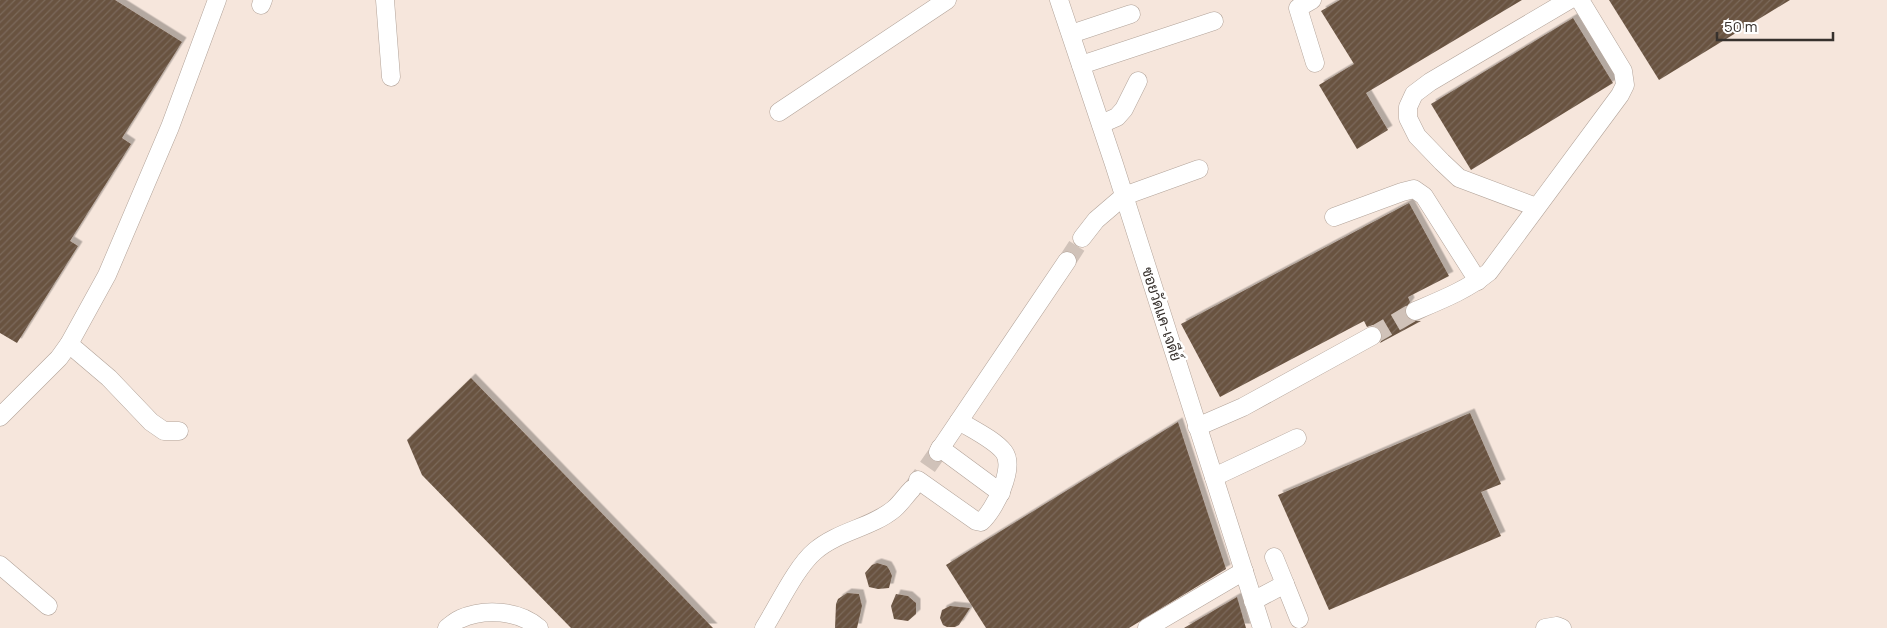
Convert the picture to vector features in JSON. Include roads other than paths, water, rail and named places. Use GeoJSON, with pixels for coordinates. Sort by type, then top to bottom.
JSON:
{"type":"FeatureCollection","features":[{"type":"Feature","properties":{"kind":"street"},"geometry":{"type":"LineString","coordinates":[[0,417],[59,358],[70,344],[108,275],[170,127],[217,0]]}},
{"type":"Feature","properties":{"kind":"street"},"geometry":{"type":"LineString","coordinates":[[385,0],[391,77]]}},
{"type":"Feature","properties":{"kind":"street"},"geometry":{"type":"LineString","coordinates":[[779,112],[947,0]]}},
{"type":"Feature","properties":{"kind":"street","name":"ซอยวัดแค-เจดีย์"},"geometry":{"type":"LineString","coordinates":[[1060,0],[1262,628]]}},
{"type":"Feature","properties":{"kind":"street"},"geometry":{"type":"LineString","coordinates":[[1536,207],[1460,178],[1417,136],[1408,118],[1408,107],[1414,94],[1430,82],[1569,0]]}},
{"type":"Feature","properties":{"kind":"street"},"geometry":{"type":"LineString","coordinates":[[1415,311],[1456,293],[1478,281],[1489,272],[1620,95],[1625,85],[1623,71],[1580,0]]}},
{"type":"Feature","properties":{"kind":"street"},"geometry":{"type":"LineString","coordinates":[[1302,3],[1315,63]]}},
{"type":"Feature","properties":{"kind":"street"},"geometry":{"type":"LineString","coordinates":[[1071,34],[1131,14]]}},
{"type":"Feature","properties":{"kind":"street"},"geometry":{"type":"LineString","coordinates":[[1081,65],[1214,21]]}},
{"type":"Feature","properties":{"kind":"street"},"geometry":{"type":"LineString","coordinates":[[1101,124],[1118,117],[1131,98],[1138,81]]}},
{"type":"Feature","properties":{"kind":"street"},"geometry":{"type":"LineString","coordinates":[[1082,238],[1096,220],[1124,196],[1199,169]]}},
{"type":"Feature","properties":{"kind":"street"},"geometry":{"type":"LineString","coordinates":[[1334,217],[1414,189],[1424,196],[1478,281]]}},
{"type":"Feature","properties":{"kind":"street"},"geometry":{"type":"LineString","coordinates":[[1001,493],[939,450],[1066,261]]}},
{"type":"Feature","properties":{"kind":"street"},"geometry":{"type":"LineString","coordinates":[[1197,426],[1243,407],[1372,336]]}},
{"type":"Feature","properties":{"kind":"street"},"geometry":{"type":"LineString","coordinates":[[70,344],[109,378],[151,422],[164,431],[179,431]]}},
{"type":"Feature","properties":{"kind":"street"},"geometry":{"type":"LineString","coordinates":[[764,628],[798,572],[815,551],[894,509],[915,484],[976,521],[981,522],[986,518],[1001,493],[1008,462],[1005,453],[998,446],[959,421]]}},
{"type":"Feature","properties":{"kind":"street"},"geometry":{"type":"LineString","coordinates":[[1214,477],[1297,438]]}},
{"type":"Feature","properties":{"kind":"street"},"geometry":{"type":"LineString","coordinates":[[1274,557],[1299,619]]}},
{"type":"Feature","properties":{"kind":"street"},"geometry":{"type":"LineString","coordinates":[[0,564],[48,606]]}},
{"type":"Feature","properties":{"kind":"street"},"geometry":{"type":"LineString","coordinates":[[1147,628],[1244,571]]}},
{"type":"Feature","properties":{"kind":"street"},"geometry":{"type":"LineString","coordinates":[[1253,602],[1284,584]]}},
{"type":"Feature","properties":{"kind":"street"},"geometry":{"type":"LineString","coordinates":[[447,628],[458,619],[477,613],[499,613],[519,615],[539,628]]}},
{"type":"Feature","properties":{"kind":"street"},"geometry":{"type":"LineString","coordinates":[[1545,628],[1557,626],[1562,628]]}},
{"type":"Feature","properties":{"kind":"tunnel"},"geometry":{"type":"LineString","coordinates":[[1067,261],[1082,238]]}},
{"type":"Feature","properties":{"kind":"tunnel"},"geometry":{"type":"LineString","coordinates":[[1372,336],[1415,311]]}},
{"type":"Feature","properties":{"kind":"tunnel"},"geometry":{"type":"LineString","coordinates":[[912,489],[938,452]]}}]}
